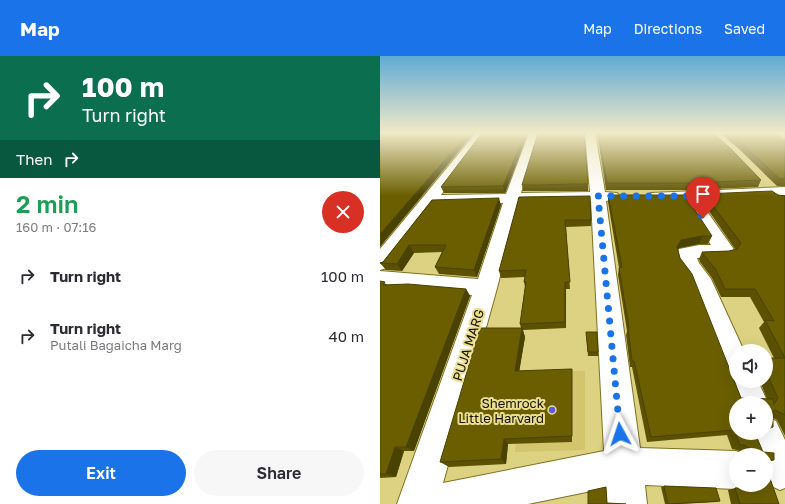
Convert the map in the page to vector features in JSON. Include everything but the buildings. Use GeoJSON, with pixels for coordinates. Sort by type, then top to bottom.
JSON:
{"type":"FeatureCollection","features":[{"type":"Feature","properties":{"kind":"street"},"geometry":{"type":"LineString","coordinates":[[380,263],[464,154]]}},
{"type":"Feature","properties":{"kind":"street","name":"PUJA MARG"},"geometry":{"type":"LineString","coordinates":[[417,504],[527,154]]}},
{"type":"Feature","properties":{"kind":"street"},"geometry":{"type":"LineString","coordinates":[[593,154],[598,196],[627,504]]}},
{"type":"Feature","properties":{"kind":"street"},"geometry":{"type":"LineString","coordinates":[[761,180],[778,191],[785,204]]}},
{"type":"Feature","properties":{"kind":"street"},"geometry":{"type":"LineString","coordinates":[[644,196],[689,196],[778,191]]}},
{"type":"Feature","properties":{"kind":"street"},"geometry":{"type":"LineString","coordinates":[[430,200],[628,196]]}},
{"type":"Feature","properties":{"kind":"street"},"geometry":{"type":"LineString","coordinates":[[689,196],[725,251],[699,251],[686,254],[689,265],[700,279],[729,349]]}},
{"type":"Feature","properties":{"kind":"street"},"geometry":{"type":"LineString","coordinates":[[380,279],[486,288]]}},
{"type":"Feature","properties":{"kind":"street"},"geometry":{"type":"LineString","coordinates":[[766,440],[777,471]]}},
{"type":"Feature","properties":{"kind":"street"},"geometry":{"type":"LineString","coordinates":[[439,504],[466,497],[623,466],[729,470]]}},
{"type":"Feature","properties":{"kind":"shaded area","name":"Shemrock Little Harvard"},"geometry":{"type":"Polygon","coordinates":[[[523,370],[585,371],[585,450],[515,452],[523,370]]]}},
{"type":"Feature","properties":{"kind":"place","name":"Shemrock Little Harvard"},"geometry":{"type":"Point","coordinates":[552,410]}},
{"type":"Feature","properties":{"kind":"route"},"geometry":{"type":"LineString","coordinates":[[620,434],[598,196],[689,196],[703,218]]}}]}
